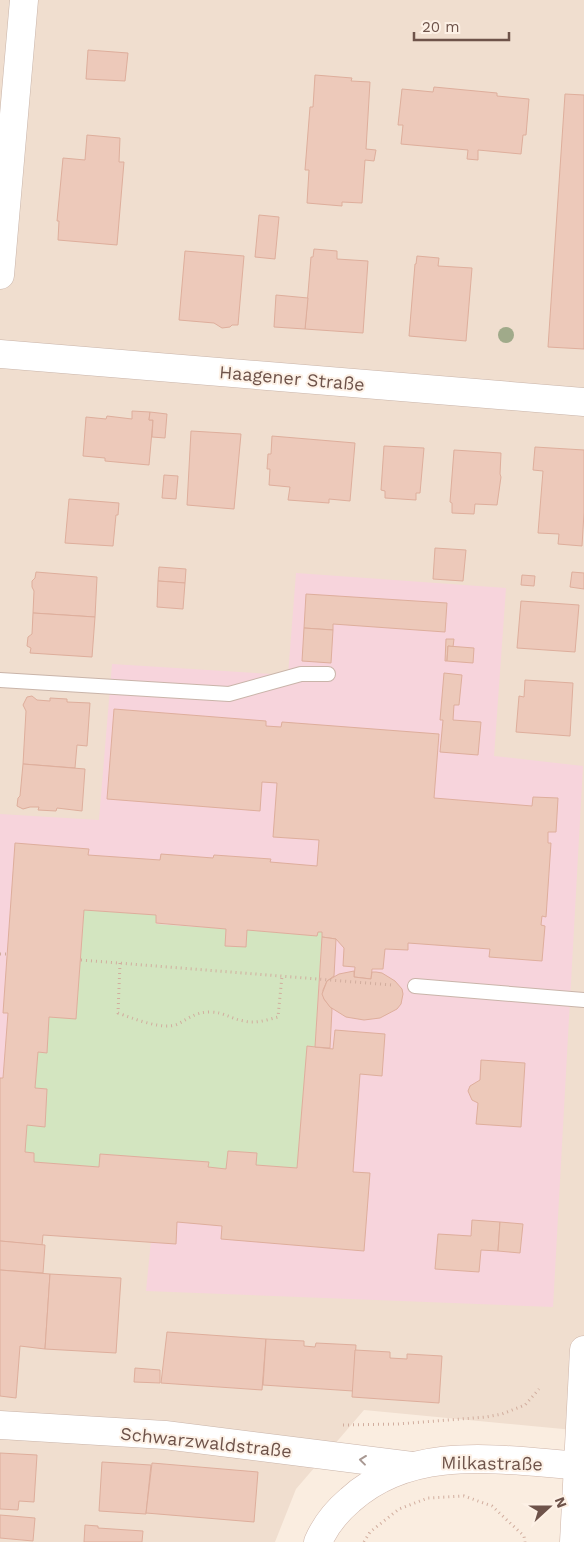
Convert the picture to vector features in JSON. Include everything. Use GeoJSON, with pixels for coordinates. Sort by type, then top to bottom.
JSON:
{"type":"FeatureCollection","features":[{"type":"Feature","properties":{"kind":"street"},"geometry":{"type":"LineString","coordinates":[[0,275],[24,0]]}},
{"type":"Feature","properties":{"kind":"street","name":"Haagener Straße"},"geometry":{"type":"LineString","coordinates":[[0,354],[584,402]]}},
{"type":"Feature","properties":{"kind":"street"},"geometry":{"type":"LineString","coordinates":[[574,1542],[581,1466],[584,1350]]}},
{"type":"Feature","properties":{"kind":"street","name":"Schwarzwaldstraße"},"geometry":{"type":"LineString","coordinates":[[0,1425],[165,1436],[412,1466]]}},
{"type":"Feature","properties":{"kind":"street","name":"Milkastraße"},"geometry":{"type":"LineString","coordinates":[[318,1542],[322,1533],[342,1506],[363,1488],[386,1476],[412,1466],[435,1461],[480,1459],[581,1466]]}},
{"type":"Feature","properties":{"kind":"lane"},"geometry":{"type":"LineString","coordinates":[[0,680],[229,694],[301,674],[328,674]]}},
{"type":"Feature","properties":{"kind":"lane"},"geometry":{"type":"LineString","coordinates":[[415,986],[584,1000]]}},
{"type":"Feature","properties":{"kind":"path"},"geometry":{"type":"LineString","coordinates":[[0,954],[7,954]]}},
{"type":"Feature","properties":{"kind":"path"},"geometry":{"type":"LineString","coordinates":[[81,960],[415,986]]}},
{"type":"Feature","properties":{"kind":"path"},"geometry":{"type":"LineString","coordinates":[[120,963],[118,1013],[133,1020],[163,1025],[176,1025],[197,1013],[223,1013],[242,1021],[254,1022],[278,1017],[282,976]]}},
{"type":"Feature","properties":{"kind":"path"},"geometry":{"type":"LineString","coordinates":[[341,1425],[398,1424],[486,1417],[502,1414],[525,1405],[539,1389]]}},
{"type":"Feature","properties":{"kind":"path"},"geometry":{"type":"LineString","coordinates":[[364,1542],[370,1532],[399,1509],[428,1498],[464,1496],[492,1506],[524,1536],[524,1542]]}},
{"type":"Feature","properties":{"kind":"shaded area"},"geometry":{"type":"Polygon","coordinates":[[[0,0],[584,0],[584,1431],[364,1410],[296,1489],[275,1542],[0,1542],[0,0]]]}},
{"type":"Feature","properties":{"kind":"shaded area"},"geometry":{"type":"Polygon","coordinates":[[[296,573],[506,588],[494,756],[583,766],[553,1307],[146,1291],[151,1241],[0,1233],[0,814],[99,820],[112,664],[288,675],[296,573]]]}},
{"type":"Feature","properties":{"kind":"green space"},"geometry":{"type":"Polygon","coordinates":[[[84,910],[156,915],[156,924],[226,929],[225,946],[246,947],[247,930],[317,936],[318,932],[322,932],[315,1047],[307,1047],[297,1168],[256,1165],[257,1153],[228,1151],[226,1169],[208,1167],[208,1162],[101,1154],[99,1167],[34,1162],[34,1153],[25,1152],[27,1125],[45,1126],[47,1089],[35,1088],[38,1052],[47,1053],[49,1017],[76,1018],[84,910]]]}},
{"type":"Feature","properties":{"kind":"building"},"geometry":{"type":"Polygon","coordinates":[[[88,50],[128,53],[125,81],[86,79],[88,50]]]}},
{"type":"Feature","properties":{"kind":"building"},"geometry":{"type":"Polygon","coordinates":[[[315,75],[352,78],[351,81],[370,82],[366,149],[376,150],[374,161],[365,160],[362,203],[342,202],[342,206],[307,203],[309,170],[305,170],[310,107],[313,107],[315,75]]]}},
{"type":"Feature","properties":{"kind":"building"},"geometry":{"type":"Polygon","coordinates":[[[434,87],[497,93],[497,96],[529,99],[526,135],[523,135],[521,154],[478,150],[478,160],[467,159],[468,150],[401,144],[403,125],[398,125],[402,89],[433,92],[434,87]]]}},
{"type":"Feature","properties":{"kind":"building"},"geometry":{"type":"Polygon","coordinates":[[[565,94],[584,95],[584,349],[548,347],[565,94]]]}},
{"type":"Feature","properties":{"kind":"building"},"geometry":{"type":"Polygon","coordinates":[[[87,135],[120,138],[119,162],[124,162],[117,245],[58,240],[59,221],[57,221],[63,158],[85,160],[87,135]]]}},
{"type":"Feature","properties":{"kind":"building"},"geometry":{"type":"Polygon","coordinates":[[[259,215],[279,217],[275,259],[255,257],[259,215]]]}},
{"type":"Feature","properties":{"kind":"building"},"geometry":{"type":"Polygon","coordinates":[[[314,249],[337,251],[337,259],[368,261],[363,333],[305,329],[311,257],[313,257],[314,249]]]}},
{"type":"Feature","properties":{"kind":"building"},"geometry":{"type":"Polygon","coordinates":[[[185,251],[244,256],[238,325],[222,328],[214,323],[179,320],[185,251]]]}},
{"type":"Feature","properties":{"kind":"building"},"geometry":{"type":"Polygon","coordinates":[[[417,256],[439,258],[438,266],[472,268],[466,341],[409,336],[417,256]]]}},
{"type":"Feature","properties":{"kind":"building"},"geometry":{"type":"Polygon","coordinates":[[[276,295],[308,298],[305,329],[274,327],[276,295]]]}},
{"type":"Feature","properties":{"kind":"building"},"geometry":{"type":"Polygon","coordinates":[[[132,411],[150,412],[149,420],[153,420],[149,465],[105,461],[105,458],[83,456],[86,417],[106,419],[107,416],[132,419],[132,411]]]}},
{"type":"Feature","properties":{"kind":"building"},"geometry":{"type":"Polygon","coordinates":[[[150,412],[167,414],[165,438],[152,437],[153,420],[149,420],[150,412]]]}},
{"type":"Feature","properties":{"kind":"building"},"geometry":{"type":"Polygon","coordinates":[[[191,431],[241,434],[234,509],[187,505],[191,431]]]}},
{"type":"Feature","properties":{"kind":"building"},"geometry":{"type":"Polygon","coordinates":[[[272,436],[355,443],[350,501],[329,499],[329,503],[288,500],[290,487],[269,485],[270,469],[267,469],[268,454],[271,454],[272,436]]]}},
{"type":"Feature","properties":{"kind":"building"},"geometry":{"type":"Polygon","coordinates":[[[384,446],[424,448],[420,493],[416,493],[416,500],[385,498],[385,491],[381,490],[384,446]]]}},
{"type":"Feature","properties":{"kind":"building"},"geometry":{"type":"Polygon","coordinates":[[[535,447],[584,450],[582,546],[558,544],[559,534],[538,533],[543,471],[533,470],[535,447]]]}},
{"type":"Feature","properties":{"kind":"building"},"geometry":{"type":"Polygon","coordinates":[[[454,450],[501,453],[501,477],[497,505],[475,504],[474,514],[452,513],[452,503],[450,502],[454,450]]]}},
{"type":"Feature","properties":{"kind":"building"},"geometry":{"type":"Polygon","coordinates":[[[164,475],[178,476],[176,499],[162,498],[164,475]]]}},
{"type":"Feature","properties":{"kind":"building"},"geometry":{"type":"Polygon","coordinates":[[[69,499],[119,503],[113,546],[65,543],[69,499]]]}},
{"type":"Feature","properties":{"kind":"building"},"geometry":{"type":"Polygon","coordinates":[[[435,548],[466,550],[463,581],[433,579],[435,548]]]}},
{"type":"Feature","properties":{"kind":"building"},"geometry":{"type":"Polygon","coordinates":[[[159,567],[186,569],[185,583],[158,581],[159,567]]]}},
{"type":"Feature","properties":{"kind":"building"},"geometry":{"type":"Polygon","coordinates":[[[36,572],[97,577],[95,617],[33,613],[34,591],[32,581],[35,578],[36,572]]]}},
{"type":"Feature","properties":{"kind":"building"},"geometry":{"type":"Polygon","coordinates":[[[572,572],[584,573],[584,589],[570,587],[572,572]]]}},
{"type":"Feature","properties":{"kind":"building"},"geometry":{"type":"Polygon","coordinates":[[[522,575],[535,576],[534,586],[521,585],[522,575]]]}},
{"type":"Feature","properties":{"kind":"building"},"geometry":{"type":"Polygon","coordinates":[[[158,581],[185,583],[183,609],[157,607],[158,581]]]}},
{"type":"Feature","properties":{"kind":"building"},"geometry":{"type":"Polygon","coordinates":[[[306,594],[447,603],[445,632],[333,624],[333,630],[304,628],[306,594]]]}},
{"type":"Feature","properties":{"kind":"building"},"geometry":{"type":"Polygon","coordinates":[[[521,601],[579,605],[575,652],[517,648],[521,601]]]}},
{"type":"Feature","properties":{"kind":"building"},"geometry":{"type":"Polygon","coordinates":[[[33,613],[95,617],[92,657],[30,653],[31,648],[27,646],[28,637],[32,634],[33,613]]]}},
{"type":"Feature","properties":{"kind":"building"},"geometry":{"type":"Polygon","coordinates":[[[304,628],[333,630],[331,663],[302,661],[304,628]]]}},
{"type":"Feature","properties":{"kind":"building"},"geometry":{"type":"Polygon","coordinates":[[[446,639],[454,639],[453,647],[448,646],[447,661],[445,661],[446,639]]]}},
{"type":"Feature","properties":{"kind":"building"},"geometry":{"type":"Polygon","coordinates":[[[448,646],[474,648],[473,663],[447,661],[448,646]]]}},
{"type":"Feature","properties":{"kind":"building"},"geometry":{"type":"Polygon","coordinates":[[[444,673],[462,675],[459,705],[454,705],[453,720],[481,722],[478,755],[440,752],[443,720],[440,720],[444,673]]]}},
{"type":"Feature","properties":{"kind":"building"},"geometry":{"type":"Polygon","coordinates":[[[525,680],[573,683],[570,736],[516,732],[519,696],[524,697],[525,680]]]}},
{"type":"Feature","properties":{"kind":"building"},"geometry":{"type":"Polygon","coordinates":[[[32,696],[37,700],[50,701],[50,698],[67,699],[67,702],[90,703],[87,746],[77,745],[75,768],[23,764],[26,711],[23,705],[27,697],[32,696]]]}},
{"type":"Feature","properties":{"kind":"building"},"geometry":{"type":"Polygon","coordinates":[[[114,709],[266,721],[266,726],[281,727],[282,722],[439,734],[434,798],[532,806],[533,797],[558,798],[556,832],[548,832],[548,843],[551,843],[546,917],[542,916],[541,925],[545,926],[542,961],[489,957],[490,949],[408,943],[408,950],[385,949],[383,969],[372,969],[371,979],[354,977],[355,967],[343,966],[344,948],[336,939],[322,937],[322,932],[318,932],[317,936],[247,930],[246,947],[225,946],[226,929],[156,923],[156,915],[84,910],[76,1019],[49,1017],[47,1053],[38,1052],[35,1088],[47,1089],[45,1127],[27,1125],[25,1152],[34,1153],[34,1162],[99,1167],[100,1154],[209,1162],[208,1167],[226,1169],[228,1151],[257,1153],[256,1165],[297,1168],[307,1046],[333,1049],[335,1030],[385,1034],[382,1076],[360,1074],[353,1172],[370,1173],[364,1251],[221,1239],[222,1226],[177,1222],[176,1244],[43,1235],[42,1245],[0,1241],[0,1078],[3,1078],[8,1013],[3,1013],[15,843],[89,849],[88,855],[160,860],[161,854],[213,858],[214,855],[271,859],[270,862],[317,866],[319,840],[273,837],[277,783],[262,782],[260,811],[107,799],[114,709]]]}},
{"type":"Feature","properties":{"kind":"building"},"geometry":{"type":"Polygon","coordinates":[[[23,764],[85,769],[82,811],[57,808],[56,811],[38,810],[39,807],[23,809],[17,806],[20,796],[23,764]]]}},
{"type":"Feature","properties":{"kind":"building"},"geometry":{"type":"Polygon","coordinates":[[[322,937],[336,939],[334,976],[327,981],[323,990],[324,999],[332,1009],[330,1048],[315,1047],[322,937]]]}},
{"type":"Feature","properties":{"kind":"building"},"geometry":{"type":"Polygon","coordinates":[[[354,971],[354,977],[371,979],[372,972],[376,972],[382,973],[395,981],[402,989],[401,1004],[397,1009],[380,1018],[364,1020],[346,1017],[330,1007],[322,994],[327,981],[339,974],[354,971]]]}},
{"type":"Feature","properties":{"kind":"building"},"geometry":{"type":"Polygon","coordinates":[[[481,1060],[525,1063],[521,1127],[476,1124],[478,1103],[472,1100],[468,1091],[470,1086],[480,1080],[481,1060]]]}},
{"type":"Feature","properties":{"kind":"building"},"geometry":{"type":"Polygon","coordinates":[[[472,1220],[500,1222],[498,1251],[481,1250],[479,1272],[435,1269],[438,1234],[471,1236],[472,1220]]]}},
{"type":"Feature","properties":{"kind":"building"},"geometry":{"type":"Polygon","coordinates":[[[500,1222],[523,1224],[520,1253],[498,1251],[500,1222]]]}},
{"type":"Feature","properties":{"kind":"building"},"geometry":{"type":"Polygon","coordinates":[[[0,1241],[45,1245],[43,1273],[0,1270],[0,1241]]]}},
{"type":"Feature","properties":{"kind":"building"},"geometry":{"type":"Polygon","coordinates":[[[0,1270],[50,1274],[45,1349],[20,1346],[16,1398],[0,1396],[0,1270]]]}},
{"type":"Feature","properties":{"kind":"building"},"geometry":{"type":"Polygon","coordinates":[[[50,1274],[121,1278],[116,1353],[45,1349],[50,1274]]]}},
{"type":"Feature","properties":{"kind":"building"},"geometry":{"type":"Polygon","coordinates":[[[167,1332],[266,1339],[262,1390],[161,1383],[167,1332]]]}},
{"type":"Feature","properties":{"kind":"building"},"geometry":{"type":"Polygon","coordinates":[[[266,1339],[304,1341],[304,1346],[315,1347],[316,1343],[356,1345],[353,1391],[263,1385],[266,1339]]]}},
{"type":"Feature","properties":{"kind":"building"},"geometry":{"type":"Polygon","coordinates":[[[355,1350],[390,1352],[390,1358],[407,1359],[407,1354],[442,1356],[439,1403],[352,1397],[355,1350]]]}},
{"type":"Feature","properties":{"kind":"building"},"geometry":{"type":"Polygon","coordinates":[[[135,1368],[160,1370],[160,1383],[134,1382],[135,1368]]]}},
{"type":"Feature","properties":{"kind":"building"},"geometry":{"type":"Polygon","coordinates":[[[0,1453],[37,1455],[34,1502],[19,1501],[18,1510],[0,1509],[0,1453]]]}},
{"type":"Feature","properties":{"kind":"building"},"geometry":{"type":"Polygon","coordinates":[[[102,1462],[151,1465],[146,1514],[99,1511],[102,1462]]]}},
{"type":"Feature","properties":{"kind":"building"},"geometry":{"type":"Polygon","coordinates":[[[152,1463],[258,1472],[254,1522],[146,1513],[152,1463]]]}},
{"type":"Feature","properties":{"kind":"building"},"geometry":{"type":"Polygon","coordinates":[[[0,1515],[35,1518],[33,1541],[0,1538],[0,1515]]]}},
{"type":"Feature","properties":{"kind":"building"},"geometry":{"type":"Polygon","coordinates":[[[85,1525],[98,1526],[98,1528],[143,1531],[142,1542],[84,1542],[85,1525]]]}}]}
